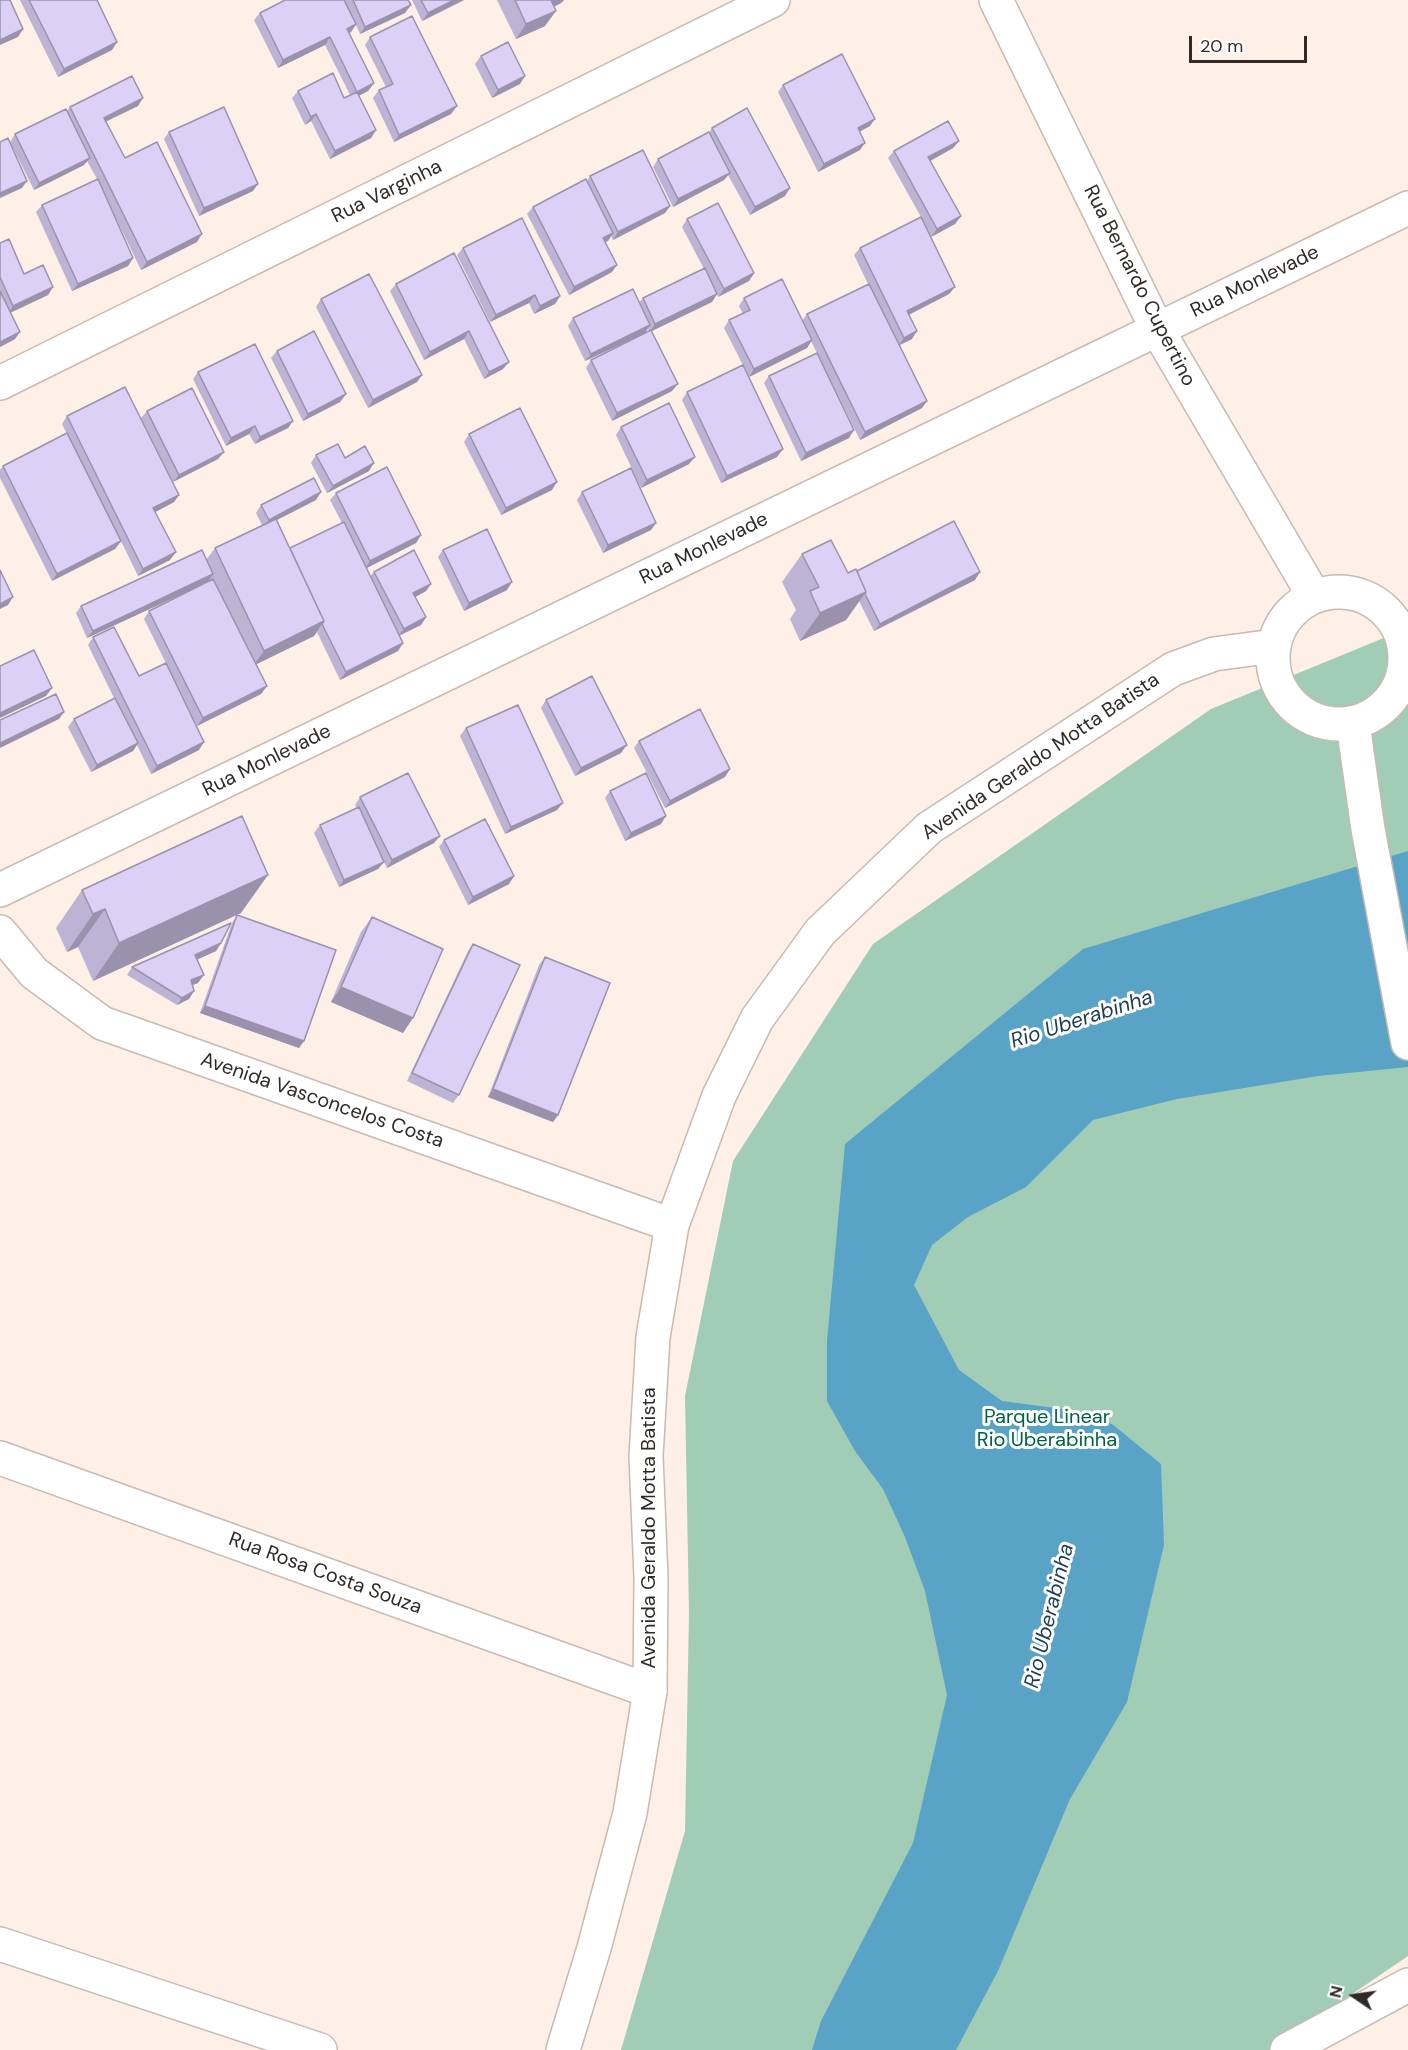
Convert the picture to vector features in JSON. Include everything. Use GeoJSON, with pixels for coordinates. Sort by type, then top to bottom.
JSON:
{"type":"FeatureCollection","features":[{"type":"Feature","properties":{"kind":"street","name":"Rua Varginha"},"geometry":{"type":"LineString","coordinates":[[0,383],[773,0]]}},
{"type":"Feature","properties":{"kind":"street","name":"Rua Bernardo Cupertino"},"geometry":{"type":"LineString","coordinates":[[996,0],[1156,329],[1314,596]]}},
{"type":"Feature","properties":{"kind":"street","name":"Rua Monlevade"},"geometry":{"type":"LineString","coordinates":[[0,890],[1408,208]]}},
{"type":"Feature","properties":{"kind":"street"},"geometry":{"type":"LineString","coordinates":[[1332,592],[1358,594],[1394,603],[1391,616],[1404,642],[1406,658],[1404,674],[1398,690],[1377,713],[1353,724],[1327,724],[1298,711],[1282,692],[1275,678],[1273,663],[1274,646],[1279,630],[1289,615],[1301,603],[1314,596],[1332,592]]}},
{"type":"Feature","properties":{"kind":"street","name":"Avenida Geraldo Motta Batista"},"geometry":{"type":"LineString","coordinates":[[563,2050],[594,1948],[630,1813],[650,1691],[651,1578],[646,1456],[652,1337],[672,1225],[719,1096],[757,1019],[820,932],[929,828],[1173,669],[1214,654],[1274,646]]}},
{"type":"Feature","properties":{"kind":"street"},"geometry":{"type":"LineString","coordinates":[[1353,724],[1368,829],[1408,1043]]}},
{"type":"Feature","properties":{"kind":"street","name":"Avenida Vasconcelos Costa"},"geometry":{"type":"LineString","coordinates":[[0,932],[34,972],[102,1023],[672,1225]]}},
{"type":"Feature","properties":{"kind":"street","name":"Rua Rosa Costa Souza"},"geometry":{"type":"LineString","coordinates":[[0,1458],[650,1691]]}},
{"type":"Feature","properties":{"kind":"street"},"geometry":{"type":"LineString","coordinates":[[0,1944],[320,2050]]}},
{"type":"Feature","properties":{"kind":"street"},"geometry":{"type":"LineString","coordinates":[[1287,2050],[1408,1985]]}},
{"type":"Feature","properties":{"kind":"green space","name":"Parque Linear Rio Uberabinha"},"geometry":{"type":"Polygon","coordinates":[[[1408,628],[1408,1956],[1270,2050],[621,2050],[685,1831],[689,1613],[685,1396],[733,1161],[873,944],[1211,709],[1408,628]]]}},
{"type":"Feature","properties":{"kind":"water","name":"Rio Uberabinha"},"geometry":{"type":"Polygon","coordinates":[[[1408,851],[1408,1067],[1318,1076],[1177,1099],[1093,1120],[1026,1187],[968,1217],[932,1245],[914,1285],[959,1370],[1002,1401],[1063,1409],[1112,1424],[1161,1464],[1164,1545],[1127,1702],[1070,1799],[998,1971],[956,2050],[812,2050],[821,2021],[913,1843],[947,1695],[925,1591],[905,1537],[883,1489],[855,1451],[827,1401],[827,1341],[845,1144],[1083,949],[1408,851]]]}},
{"type":"Feature","properties":{"kind":"building"},"geometry":{"type":"Polygon","coordinates":[[[0,0],[10,0],[23,29],[0,40],[0,0]]]}},
{"type":"Feature","properties":{"kind":"building"},"geometry":{"type":"Polygon","coordinates":[[[29,0],[97,0],[117,42],[64,69],[29,0]]]}},
{"type":"Feature","properties":{"kind":"building"},"geometry":{"type":"Polygon","coordinates":[[[285,0],[344,0],[356,24],[347,29],[374,83],[357,92],[330,37],[283,60],[260,13],[285,0]]]}},
{"type":"Feature","properties":{"kind":"building"},"geometry":{"type":"Polygon","coordinates":[[[353,0],[408,0],[411,5],[365,27],[353,0]]]}},
{"type":"Feature","properties":{"kind":"building"},"geometry":{"type":"Polygon","coordinates":[[[421,0],[454,0],[428,13],[421,0]]]}},
{"type":"Feature","properties":{"kind":"building"},"geometry":{"type":"Polygon","coordinates":[[[515,0],[551,0],[556,11],[526,24],[515,0]]]}},
{"type":"Feature","properties":{"kind":"building"},"geometry":{"type":"Polygon","coordinates":[[[412,16],[457,106],[399,135],[379,90],[393,84],[370,37],[412,16]]]}},
{"type":"Feature","properties":{"kind":"building"},"geometry":{"type":"Polygon","coordinates":[[[508,42],[525,76],[498,90],[481,56],[508,42]]]}},
{"type":"Feature","properties":{"kind":"building"},"geometry":{"type":"Polygon","coordinates":[[[842,54],[875,119],[858,128],[865,143],[824,164],[783,85],[842,54]]]}},
{"type":"Feature","properties":{"kind":"building"},"geometry":{"type":"Polygon","coordinates":[[[333,73],[344,98],[357,92],[376,130],[335,151],[316,114],[311,117],[298,91],[333,73]]]}},
{"type":"Feature","properties":{"kind":"building"},"geometry":{"type":"Polygon","coordinates":[[[132,76],[143,98],[104,118],[125,158],[157,142],[202,234],[147,262],[70,107],[132,76]]]}},
{"type":"Feature","properties":{"kind":"building"},"geometry":{"type":"Polygon","coordinates":[[[224,107],[258,184],[204,208],[169,132],[224,107]]]}},
{"type":"Feature","properties":{"kind":"building"},"geometry":{"type":"Polygon","coordinates":[[[747,108],[790,188],[755,207],[712,128],[747,108]]]}},
{"type":"Feature","properties":{"kind":"building"},"geometry":{"type":"Polygon","coordinates":[[[66,109],[90,158],[39,183],[15,134],[66,109]]]}},
{"type":"Feature","properties":{"kind":"building"},"geometry":{"type":"Polygon","coordinates":[[[948,121],[959,141],[928,157],[961,216],[937,229],[894,151],[948,121]]]}},
{"type":"Feature","properties":{"kind":"building"},"geometry":{"type":"Polygon","coordinates":[[[709,132],[730,173],[678,199],[658,159],[709,132]]]}},
{"type":"Feature","properties":{"kind":"building"},"geometry":{"type":"Polygon","coordinates":[[[8,138],[27,181],[0,193],[0,142],[8,138]]]}},
{"type":"Feature","properties":{"kind":"building"},"geometry":{"type":"Polygon","coordinates":[[[643,150],[670,206],[618,232],[590,176],[643,150]]]}},
{"type":"Feature","properties":{"kind":"building"},"geometry":{"type":"Polygon","coordinates":[[[98,179],[133,258],[78,284],[42,205],[98,179]]]}},
{"type":"Feature","properties":{"kind":"building"},"geometry":{"type":"Polygon","coordinates":[[[586,179],[613,233],[603,238],[617,265],[574,287],[533,207],[586,179]]]}},
{"type":"Feature","properties":{"kind":"building"},"geometry":{"type":"Polygon","coordinates":[[[718,203],[754,273],[724,289],[687,219],[718,203]]]}},
{"type":"Feature","properties":{"kind":"building"},"geometry":{"type":"Polygon","coordinates":[[[921,217],[955,287],[907,311],[917,331],[904,338],[860,248],[921,217]]]}},
{"type":"Feature","properties":{"kind":"building"},"geometry":{"type":"Polygon","coordinates":[[[522,218],[560,296],[540,306],[535,295],[496,315],[463,248],[522,218]]]}},
{"type":"Feature","properties":{"kind":"building"},"geometry":{"type":"Polygon","coordinates":[[[9,239],[24,274],[43,265],[53,287],[13,306],[0,277],[0,243],[9,239]]]}},
{"type":"Feature","properties":{"kind":"building"},"geometry":{"type":"Polygon","coordinates":[[[454,253],[509,362],[489,372],[469,331],[430,352],[396,284],[454,253]]]}},
{"type":"Feature","properties":{"kind":"building"},"geometry":{"type":"Polygon","coordinates":[[[705,268],[717,294],[655,324],[643,298],[705,268]]]}},
{"type":"Feature","properties":{"kind":"building"},"geometry":{"type":"Polygon","coordinates":[[[369,274],[422,375],[373,400],[321,299],[369,274]]]}},
{"type":"Feature","properties":{"kind":"building"},"geometry":{"type":"Polygon","coordinates":[[[782,279],[812,340],[754,369],[729,320],[750,310],[744,298],[782,279]]]}},
{"type":"Feature","properties":{"kind":"building"},"geometry":{"type":"Polygon","coordinates":[[[869,284],[927,401],[865,432],[807,314],[869,284]]]}},
{"type":"Feature","properties":{"kind":"building"},"geometry":{"type":"Polygon","coordinates":[[[633,289],[650,325],[591,354],[573,318],[633,289]]]}},
{"type":"Feature","properties":{"kind":"building"},"geometry":{"type":"Polygon","coordinates":[[[0,291],[20,332],[0,342],[0,291]]]}},
{"type":"Feature","properties":{"kind":"building"},"geometry":{"type":"Polygon","coordinates":[[[651,330],[678,384],[617,413],[591,360],[651,330]]]}},
{"type":"Feature","properties":{"kind":"building"},"geometry":{"type":"Polygon","coordinates":[[[314,331],[346,394],[308,414],[277,351],[314,331]]]}},
{"type":"Feature","properties":{"kind":"building"},"geometry":{"type":"Polygon","coordinates":[[[255,344],[293,421],[260,437],[255,426],[231,438],[198,372],[255,344]]]}},
{"type":"Feature","properties":{"kind":"building"},"geometry":{"type":"Polygon","coordinates":[[[817,353],[854,430],[806,453],[769,376],[817,353]]]}},
{"type":"Feature","properties":{"kind":"building"},"geometry":{"type":"Polygon","coordinates":[[[743,365],[783,449],[727,476],[687,392],[743,365]]]}},
{"type":"Feature","properties":{"kind":"building"},"geometry":{"type":"Polygon","coordinates":[[[125,387],[179,495],[153,508],[176,552],[143,569],[67,416],[125,387]]]}},
{"type":"Feature","properties":{"kind":"building"},"geometry":{"type":"Polygon","coordinates":[[[192,388],[224,452],[179,475],[147,411],[192,388]]]}},
{"type":"Feature","properties":{"kind":"building"},"geometry":{"type":"Polygon","coordinates":[[[669,403],[695,457],[647,480],[621,427],[669,403]]]}},
{"type":"Feature","properties":{"kind":"building"},"geometry":{"type":"Polygon","coordinates":[[[520,408],[557,482],[506,508],[469,434],[520,408]]]}},
{"type":"Feature","properties":{"kind":"building"},"geometry":{"type":"Polygon","coordinates":[[[67,433],[121,541],[57,574],[3,466],[67,433]]]}},
{"type":"Feature","properties":{"kind":"building"},"geometry":{"type":"Polygon","coordinates":[[[338,444],[345,458],[365,446],[374,463],[333,486],[316,455],[338,444]]]}},
{"type":"Feature","properties":{"kind":"building"},"geometry":{"type":"Polygon","coordinates":[[[387,467],[421,535],[370,561],[336,493],[387,467]]]}},
{"type":"Feature","properties":{"kind":"building"},"geometry":{"type":"Polygon","coordinates":[[[631,468],[656,523],[608,545],[582,492],[631,468]]]}},
{"type":"Feature","properties":{"kind":"building"},"geometry":{"type":"Polygon","coordinates":[[[314,478],[321,492],[269,520],[261,505],[314,478]]]}},
{"type":"Feature","properties":{"kind":"building"},"geometry":{"type":"Polygon","coordinates":[[[276,519],[324,621],[264,651],[215,548],[276,519]]]}},
{"type":"Feature","properties":{"kind":"building"},"geometry":{"type":"Polygon","coordinates":[[[954,521],[980,572],[880,624],[865,594],[857,571],[954,521]]]}},
{"type":"Feature","properties":{"kind":"building"},"geometry":{"type":"Polygon","coordinates":[[[344,522],[403,643],[346,672],[322,624],[324,621],[290,548],[344,522]]]}},
{"type":"Feature","properties":{"kind":"building"},"geometry":{"type":"Polygon","coordinates":[[[487,529],[512,582],[469,603],[443,550],[487,529]]]}},
{"type":"Feature","properties":{"kind":"building"},"geometry":{"type":"Polygon","coordinates":[[[831,540],[848,573],[856,569],[866,592],[820,613],[810,591],[819,587],[802,554],[831,540]]]}},
{"type":"Feature","properties":{"kind":"building"},"geometry":{"type":"Polygon","coordinates":[[[202,550],[213,574],[93,631],[81,606],[202,550]]]}},
{"type":"Feature","properties":{"kind":"building"},"geometry":{"type":"Polygon","coordinates":[[[414,550],[431,584],[413,593],[426,617],[404,629],[374,572],[414,550]]]}},
{"type":"Feature","properties":{"kind":"building"},"geometry":{"type":"Polygon","coordinates":[[[0,570],[13,597],[0,604],[0,570]]]}},
{"type":"Feature","properties":{"kind":"building"},"geometry":{"type":"Polygon","coordinates":[[[213,579],[267,686],[203,718],[149,611],[213,579]]]}},
{"type":"Feature","properties":{"kind":"building"},"geometry":{"type":"Polygon","coordinates":[[[114,627],[139,676],[166,663],[204,742],[157,766],[93,637],[114,627]]]}},
{"type":"Feature","properties":{"kind":"building"},"geometry":{"type":"Polygon","coordinates":[[[34,650],[52,688],[0,713],[0,666],[34,650]]]}},
{"type":"Feature","properties":{"kind":"building"},"geometry":{"type":"Polygon","coordinates":[[[592,676],[627,745],[581,768],[546,700],[592,676]]]}},
{"type":"Feature","properties":{"kind":"building"},"geometry":{"type":"Polygon","coordinates":[[[56,694],[64,712],[0,743],[0,720],[56,694]]]}},
{"type":"Feature","properties":{"kind":"building"},"geometry":{"type":"Polygon","coordinates":[[[115,698],[138,743],[97,765],[74,719],[115,698]]]}},
{"type":"Feature","properties":{"kind":"building"},"geometry":{"type":"Polygon","coordinates":[[[518,705],[563,803],[511,827],[466,728],[518,705]]]}},
{"type":"Feature","properties":{"kind":"building"},"geometry":{"type":"Polygon","coordinates":[[[700,709],[730,769],[670,801],[639,741],[700,709]]]}},
{"type":"Feature","properties":{"kind":"building"},"geometry":{"type":"Polygon","coordinates":[[[408,773],[440,836],[392,860],[360,797],[408,773]]]}},
{"type":"Feature","properties":{"kind":"building"},"geometry":{"type":"Polygon","coordinates":[[[646,773],[666,816],[631,833],[610,791],[646,773]]]}},
{"type":"Feature","properties":{"kind":"building"},"geometry":{"type":"Polygon","coordinates":[[[359,807],[384,862],[344,880],[320,825],[359,807]]]}},
{"type":"Feature","properties":{"kind":"building"},"geometry":{"type":"Polygon","coordinates":[[[242,816],[268,875],[119,943],[105,909],[93,914],[82,890],[242,816]]]}},
{"type":"Feature","properties":{"kind":"building"},"geometry":{"type":"Polygon","coordinates":[[[485,819],[514,876],[473,897],[444,840],[485,819]]]}},
{"type":"Feature","properties":{"kind":"building"},"geometry":{"type":"Polygon","coordinates":[[[237,915],[336,950],[304,1041],[205,1006],[237,915]]]}},
{"type":"Feature","properties":{"kind":"building"},"geometry":{"type":"Polygon","coordinates":[[[372,917],[443,949],[413,1018],[341,987],[372,917]]]}},
{"type":"Feature","properties":{"kind":"building"},"geometry":{"type":"Polygon","coordinates":[[[231,923],[221,943],[195,955],[204,975],[191,980],[194,991],[182,998],[132,967],[231,923]]]}},
{"type":"Feature","properties":{"kind":"building"},"geometry":{"type":"Polygon","coordinates":[[[473,944],[520,965],[459,1095],[412,1073],[473,944]]]}},
{"type":"Feature","properties":{"kind":"building"},"geometry":{"type":"Polygon","coordinates":[[[545,957],[610,983],[558,1115],[493,1089],[545,957]]]}}]}
